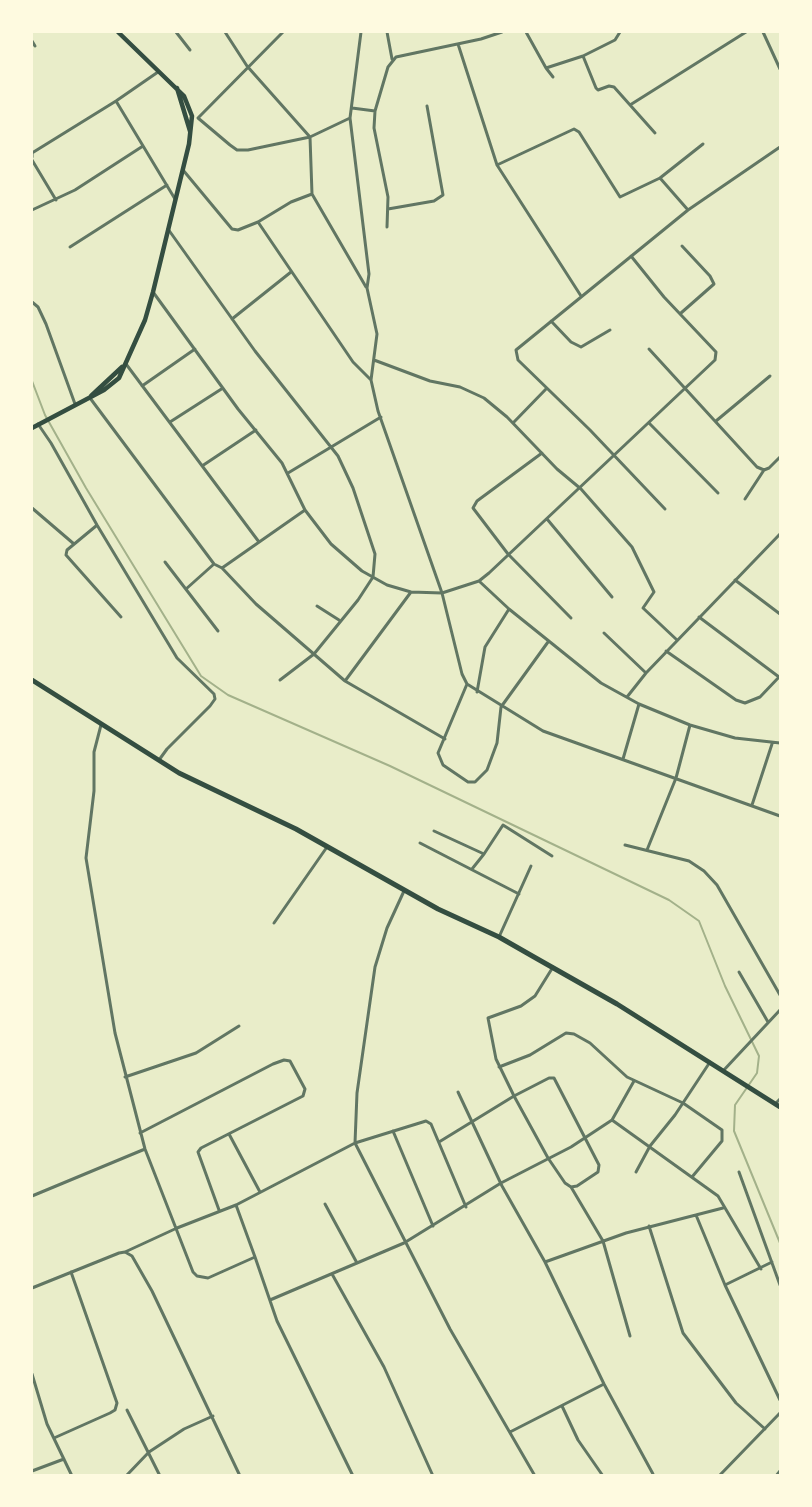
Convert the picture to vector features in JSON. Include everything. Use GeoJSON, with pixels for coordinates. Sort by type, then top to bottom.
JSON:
{"type":"FeatureCollection","features":[{"type":"Feature","properties":{"kind":"main road"},"geometry":{"type":"LineString","coordinates":[[32,428],[90,396],[124,365],[153,292],[167,227],[183,170],[192,116],[186,100],[177,88],[118,32]]}},
{"type":"Feature","properties":{"kind":"main road"},"geometry":{"type":"LineString","coordinates":[[177,88],[190,133]]}},
{"type":"Feature","properties":{"kind":"main road"},"geometry":{"type":"LineString","coordinates":[[32,680],[158,761],[328,846],[438,909],[499,937],[779,1103]]}},
{"type":"Feature","properties":{"kind":"street"},"geometry":{"type":"LineString","coordinates":[[177,32],[190,50]]}},
{"type":"Feature","properties":{"kind":"street"},"geometry":{"type":"LineString","coordinates":[[225,32],[247,66],[310,137],[312,194],[367,288],[377,334],[371,380],[381,417],[442,593],[462,674],[467,684],[543,731],[780,816]]}},
{"type":"Feature","properties":{"kind":"street"},"geometry":{"type":"LineString","coordinates":[[198,118],[283,32]]}},
{"type":"Feature","properties":{"kind":"street"},"geometry":{"type":"LineString","coordinates":[[361,32],[350,118],[369,274],[367,288]]}},
{"type":"Feature","properties":{"kind":"street"},"geometry":{"type":"LineString","coordinates":[[387,32],[392,60],[375,111],[374,128],[386,180],[387,227]]}},
{"type":"Feature","properties":{"kind":"street"},"geometry":{"type":"LineString","coordinates":[[392,60],[501,32]]}},
{"type":"Feature","properties":{"kind":"street"},"geometry":{"type":"LineString","coordinates":[[526,32],[553,77]]}},
{"type":"Feature","properties":{"kind":"street"},"geometry":{"type":"LineString","coordinates":[[546,68],[583,56],[615,40],[620,32]]}},
{"type":"Feature","properties":{"kind":"street"},"geometry":{"type":"LineString","coordinates":[[630,105],[746,32]]}},
{"type":"Feature","properties":{"kind":"street"},"geometry":{"type":"LineString","coordinates":[[763,32],[780,66]]}},
{"type":"Feature","properties":{"kind":"street"},"geometry":{"type":"LineString","coordinates":[[32,41],[35,46]]}},
{"type":"Feature","properties":{"kind":"street"},"geometry":{"type":"LineString","coordinates":[[458,44],[497,165],[581,296]]}},
{"type":"Feature","properties":{"kind":"street"},"geometry":{"type":"LineString","coordinates":[[583,56],[596,88],[598,90],[611,86],[655,133]]}},
{"type":"Feature","properties":{"kind":"street"},"geometry":{"type":"LineString","coordinates":[[56,200],[32,159],[32,153],[158,72]]}},
{"type":"Feature","properties":{"kind":"street"},"geometry":{"type":"LineString","coordinates":[[116,101],[175,199]]}},
{"type":"Feature","properties":{"kind":"street"},"geometry":{"type":"LineString","coordinates":[[388,209],[434,201],[443,195],[427,106]]}},
{"type":"Feature","properties":{"kind":"street"},"geometry":{"type":"LineString","coordinates":[[352,108],[375,111]]}},
{"type":"Feature","properties":{"kind":"street"},"geometry":{"type":"LineString","coordinates":[[192,116],[198,118],[237,150],[248,150],[310,137],[350,118]]}},
{"type":"Feature","properties":{"kind":"street"},"geometry":{"type":"LineString","coordinates":[[497,165],[574,129],[579,132],[616,194],[626,196],[660,178],[704,144]]}},
{"type":"Feature","properties":{"kind":"street"},"geometry":{"type":"LineString","coordinates":[[32,210],[56,200],[143,146]]}},
{"type":"Feature","properties":{"kind":"street"},"geometry":{"type":"LineString","coordinates":[[665,509],[615,455],[546,389],[515,354],[519,346],[687,210],[780,147]]}},
{"type":"Feature","properties":{"kind":"street"},"geometry":{"type":"LineString","coordinates":[[183,170],[232,229],[238,230],[258,222],[291,202],[312,194]]}},
{"type":"Feature","properties":{"kind":"street"},"geometry":{"type":"LineString","coordinates":[[660,178],[687,210]]}},
{"type":"Feature","properties":{"kind":"street"},"geometry":{"type":"LineString","coordinates":[[70,247],[167,185]]}},
{"type":"Feature","properties":{"kind":"street"},"geometry":{"type":"LineString","coordinates":[[258,222],[353,362],[371,380]]}},
{"type":"Feature","properties":{"kind":"street"},"geometry":{"type":"LineString","coordinates":[[167,227],[232,319],[330,446],[353,488],[372,542],[375,555],[373,577],[314,654],[280,680]]}},
{"type":"Feature","properties":{"kind":"street"},"geometry":{"type":"LineString","coordinates":[[681,313],[714,284],[711,276],[682,246]]}},
{"type":"Feature","properties":{"kind":"street"},"geometry":{"type":"LineString","coordinates":[[153,292],[288,473],[305,510],[331,544],[373,577],[411,592],[442,593],[479,580],[581,489],[717,356],[716,352],[631,256]]}},
{"type":"Feature","properties":{"kind":"street"},"geometry":{"type":"LineString","coordinates":[[232,319],[291,272]]}},
{"type":"Feature","properties":{"kind":"street"},"geometry":{"type":"LineString","coordinates":[[32,302],[38,307],[46,324],[75,404]]}},
{"type":"Feature","properties":{"kind":"street"},"geometry":{"type":"LineString","coordinates":[[551,321],[571,342],[581,347],[610,330]]}},
{"type":"Feature","properties":{"kind":"street"},"geometry":{"type":"LineString","coordinates":[[142,386],[195,349]]}},
{"type":"Feature","properties":{"kind":"street"},"geometry":{"type":"LineString","coordinates":[[649,349],[757,467],[765,470]]}},
{"type":"Feature","properties":{"kind":"street"},"geometry":{"type":"LineString","coordinates":[[374,360],[430,381],[460,387],[484,398],[513,423],[581,489],[632,547],[654,592],[644,608],[677,640]]}},
{"type":"Feature","properties":{"kind":"street"},"geometry":{"type":"LineString","coordinates":[[124,365],[170,422],[259,542]]}},
{"type":"Feature","properties":{"kind":"street"},"geometry":{"type":"LineString","coordinates":[[716,422],[770,376]]}},
{"type":"Feature","properties":{"kind":"street"},"geometry":{"type":"LineString","coordinates":[[170,422],[223,388]]}},
{"type":"Feature","properties":{"kind":"street"},"geometry":{"type":"LineString","coordinates":[[513,423],[546,389]]}},
{"type":"Feature","properties":{"kind":"street"},"geometry":{"type":"LineString","coordinates":[[90,396],[214,564],[222,568],[256,604],[345,681],[445,739]]}},
{"type":"Feature","properties":{"kind":"street"},"geometry":{"type":"LineString","coordinates":[[288,473],[381,417]]}},
{"type":"Feature","properties":{"kind":"street"},"geometry":{"type":"LineString","coordinates":[[40,423],[97,525],[177,658],[214,694],[210,706],[167,748],[158,761]]}},
{"type":"Feature","properties":{"kind":"street"},"geometry":{"type":"LineString","coordinates":[[648,423],[718,493]]}},
{"type":"Feature","properties":{"kind":"street"},"geometry":{"type":"LineString","coordinates":[[202,466],[256,430]]}},
{"type":"Feature","properties":{"kind":"street"},"geometry":{"type":"LineString","coordinates":[[542,453],[474,504],[475,513],[508,554],[571,618]]}},
{"type":"Feature","properties":{"kind":"street"},"geometry":{"type":"LineString","coordinates":[[746,499],[765,470],[780,457]]}},
{"type":"Feature","properties":{"kind":"street"},"geometry":{"type":"LineString","coordinates":[[32,508],[74,544]]}},
{"type":"Feature","properties":{"kind":"street"},"geometry":{"type":"LineString","coordinates":[[222,568],[305,510]]}},
{"type":"Feature","properties":{"kind":"street"},"geometry":{"type":"LineString","coordinates":[[547,519],[612,597]]}},
{"type":"Feature","properties":{"kind":"street"},"geometry":{"type":"LineString","coordinates":[[97,525],[67,550],[67,559],[121,618]]}},
{"type":"Feature","properties":{"kind":"street"},"geometry":{"type":"LineString","coordinates":[[627,697],[666,651],[780,534]]}},
{"type":"Feature","properties":{"kind":"street"},"geometry":{"type":"LineString","coordinates":[[165,562],[218,631]]}},
{"type":"Feature","properties":{"kind":"street"},"geometry":{"type":"LineString","coordinates":[[186,589],[214,564]]}},
{"type":"Feature","properties":{"kind":"street"},"geometry":{"type":"LineString","coordinates":[[735,579],[780,614]]}},
{"type":"Feature","properties":{"kind":"street"},"geometry":{"type":"LineString","coordinates":[[479,580],[548,642],[601,683],[639,704],[690,725],[735,738],[772,744],[780,743]]}},
{"type":"Feature","properties":{"kind":"street"},"geometry":{"type":"LineString","coordinates":[[345,681],[411,592]]}},
{"type":"Feature","properties":{"kind":"street"},"geometry":{"type":"LineString","coordinates":[[317,606],[339,620]]}},
{"type":"Feature","properties":{"kind":"street"},"geometry":{"type":"LineString","coordinates":[[477,692],[485,647],[509,609]]}},
{"type":"Feature","properties":{"kind":"street"},"geometry":{"type":"LineString","coordinates":[[666,651],[736,700],[745,703],[760,697],[780,677],[699,617]]}},
{"type":"Feature","properties":{"kind":"street"},"geometry":{"type":"LineString","coordinates":[[604,633],[646,673]]}},
{"type":"Feature","properties":{"kind":"street"},"geometry":{"type":"LineString","coordinates":[[467,684],[438,753],[439,760],[468,783],[475,782],[488,770],[497,743],[501,707],[548,642]]}},
{"type":"Feature","properties":{"kind":"street"},"geometry":{"type":"LineString","coordinates":[[623,759],[639,704]]}},
{"type":"Feature","properties":{"kind":"street"},"geometry":{"type":"LineString","coordinates":[[101,725],[94,752],[94,791],[86,858],[125,1077],[140,1133],[192,1272],[197,1276],[208,1278],[255,1257]]}},
{"type":"Feature","properties":{"kind":"street"},"geometry":{"type":"LineString","coordinates":[[646,850],[676,778],[690,725]]}},
{"type":"Feature","properties":{"kind":"street"},"geometry":{"type":"LineString","coordinates":[[752,805],[772,744]]}},
{"type":"Feature","properties":{"kind":"street"},"geometry":{"type":"LineString","coordinates":[[472,869],[503,825],[552,856]]}},
{"type":"Feature","properties":{"kind":"street"},"geometry":{"type":"LineString","coordinates":[[434,831],[484,854]]}},
{"type":"Feature","properties":{"kind":"street"},"geometry":{"type":"LineString","coordinates":[[420,843],[519,894]]}},
{"type":"Feature","properties":{"kind":"street"},"geometry":{"type":"LineString","coordinates":[[625,845],[689,861],[717,885],[780,995]]}},
{"type":"Feature","properties":{"kind":"street"},"geometry":{"type":"LineString","coordinates":[[274,923],[328,846]]}},
{"type":"Feature","properties":{"kind":"street"},"geometry":{"type":"LineString","coordinates":[[499,937],[531,866]]}},
{"type":"Feature","properties":{"kind":"street"},"geometry":{"type":"LineString","coordinates":[[404,891],[387,928],[375,967],[357,1093],[356,1143],[405,1243],[485,1393],[535,1476]]}},
{"type":"Feature","properties":{"kind":"street"},"geometry":{"type":"LineString","coordinates":[[553,967],[535,996],[521,1006],[488,1018],[499,1066],[514,1096],[548,1158],[571,1187],[603,1241],[630,1336]]}},
{"type":"Feature","properties":{"kind":"street"},"geometry":{"type":"LineString","coordinates":[[739,972],[768,1023]]}},
{"type":"Feature","properties":{"kind":"street"},"geometry":{"type":"LineString","coordinates":[[723,1071],[780,1011]]}},
{"type":"Feature","properties":{"kind":"street"},"geometry":{"type":"LineString","coordinates":[[125,1077],[196,1053],[239,1026]]}},
{"type":"Feature","properties":{"kind":"street"},"geometry":{"type":"LineString","coordinates":[[499,1066],[530,1055],[566,1033],[574,1034],[591,1043],[633,1081],[683,1103],[722,1130],[724,1136],[722,1142],[692,1177]]}},
{"type":"Feature","properties":{"kind":"street"},"geometry":{"type":"LineString","coordinates":[[140,1133],[273,1064],[284,1060],[290,1061],[304,1089],[303,1096],[201,1148],[198,1152],[220,1210]]}},
{"type":"Feature","properties":{"kind":"street"},"geometry":{"type":"LineString","coordinates":[[636,1172],[650,1146],[683,1103],[710,1062]]}},
{"type":"Feature","properties":{"kind":"street"},"geometry":{"type":"LineString","coordinates":[[439,1142],[514,1096],[549,1078],[554,1078],[599,1165],[598,1172],[571,1187]]}},
{"type":"Feature","properties":{"kind":"street"},"geometry":{"type":"LineString","coordinates":[[270,1300],[405,1243],[466,1207],[501,1183],[585,1138],[612,1120],[633,1081]]}},
{"type":"Feature","properties":{"kind":"street"},"geometry":{"type":"LineString","coordinates":[[458,1092],[501,1183],[545,1262],[604,1384],[653,1474]]}},
{"type":"Feature","properties":{"kind":"street"},"geometry":{"type":"LineString","coordinates":[[612,1120],[718,1196],[761,1269]]}},
{"type":"Feature","properties":{"kind":"street"},"geometry":{"type":"LineString","coordinates":[[32,1288],[236,1205],[356,1143],[429,1122],[466,1207]]}},
{"type":"Feature","properties":{"kind":"street"},"geometry":{"type":"LineString","coordinates":[[393,1131],[433,1226]]}},
{"type":"Feature","properties":{"kind":"street"},"geometry":{"type":"LineString","coordinates":[[229,1134],[260,1192]]}},
{"type":"Feature","properties":{"kind":"street"},"geometry":{"type":"LineString","coordinates":[[32,1196],[145,1149]]}},
{"type":"Feature","properties":{"kind":"street"},"geometry":{"type":"LineString","coordinates":[[739,1172],[780,1285]]}},
{"type":"Feature","properties":{"kind":"street"},"geometry":{"type":"LineString","coordinates":[[325,1204],[357,1263]]}},
{"type":"Feature","properties":{"kind":"street"},"geometry":{"type":"LineString","coordinates":[[236,1205],[277,1321],[353,1476]]}},
{"type":"Feature","properties":{"kind":"street"},"geometry":{"type":"LineString","coordinates":[[545,1262],[649,1226],[723,1208]]}},
{"type":"Feature","properties":{"kind":"street"},"geometry":{"type":"LineString","coordinates":[[696,1215],[725,1285],[780,1400]]}},
{"type":"Feature","properties":{"kind":"street"},"geometry":{"type":"LineString","coordinates":[[649,1226],[683,1333],[736,1403],[765,1429]]}},
{"type":"Feature","properties":{"kind":"street"},"geometry":{"type":"LineString","coordinates":[[125,1252],[138,1263],[240,1476]]}},
{"type":"Feature","properties":{"kind":"street"},"geometry":{"type":"LineString","coordinates":[[725,1285],[772,1262]]}},
{"type":"Feature","properties":{"kind":"street"},"geometry":{"type":"LineString","coordinates":[[54,1438],[110,1413],[115,1410],[117,1403],[71,1272]]}},
{"type":"Feature","properties":{"kind":"street"},"geometry":{"type":"LineString","coordinates":[[332,1274],[384,1367],[433,1476]]}},
{"type":"Feature","properties":{"kind":"street"},"geometry":{"type":"LineString","coordinates":[[32,1374],[54,1438],[72,1476]]}},
{"type":"Feature","properties":{"kind":"street"},"geometry":{"type":"LineString","coordinates":[[510,1432],[604,1384]]}},
{"type":"Feature","properties":{"kind":"street"},"geometry":{"type":"LineString","coordinates":[[562,1406],[578,1440],[603,1476]]}},
{"type":"Feature","properties":{"kind":"street"},"geometry":{"type":"LineString","coordinates":[[127,1410],[160,1476]]}},
{"type":"Feature","properties":{"kind":"street"},"geometry":{"type":"LineString","coordinates":[[719,1476],[780,1413]]}},
{"type":"Feature","properties":{"kind":"street"},"geometry":{"type":"LineString","coordinates":[[126,1476],[149,1452],[184,1429],[213,1416]]}},
{"type":"Feature","properties":{"kind":"street"},"geometry":{"type":"LineString","coordinates":[[32,1472],[64,1459]]}},
{"type":"Feature","properties":{"kind":"street"},"geometry":{"type":"LineString","coordinates":[[776,1476],[780,1472]]}},
{"type":"Feature","properties":{"kind":"waterway"},"geometry":{"type":"LineString","coordinates":[[32,381],[45,415],[86,488],[201,676],[228,695],[390,766],[669,900],[699,921],[725,986],[759,1056],[757,1073],[735,1105],[734,1131],[780,1243]]}}]}
